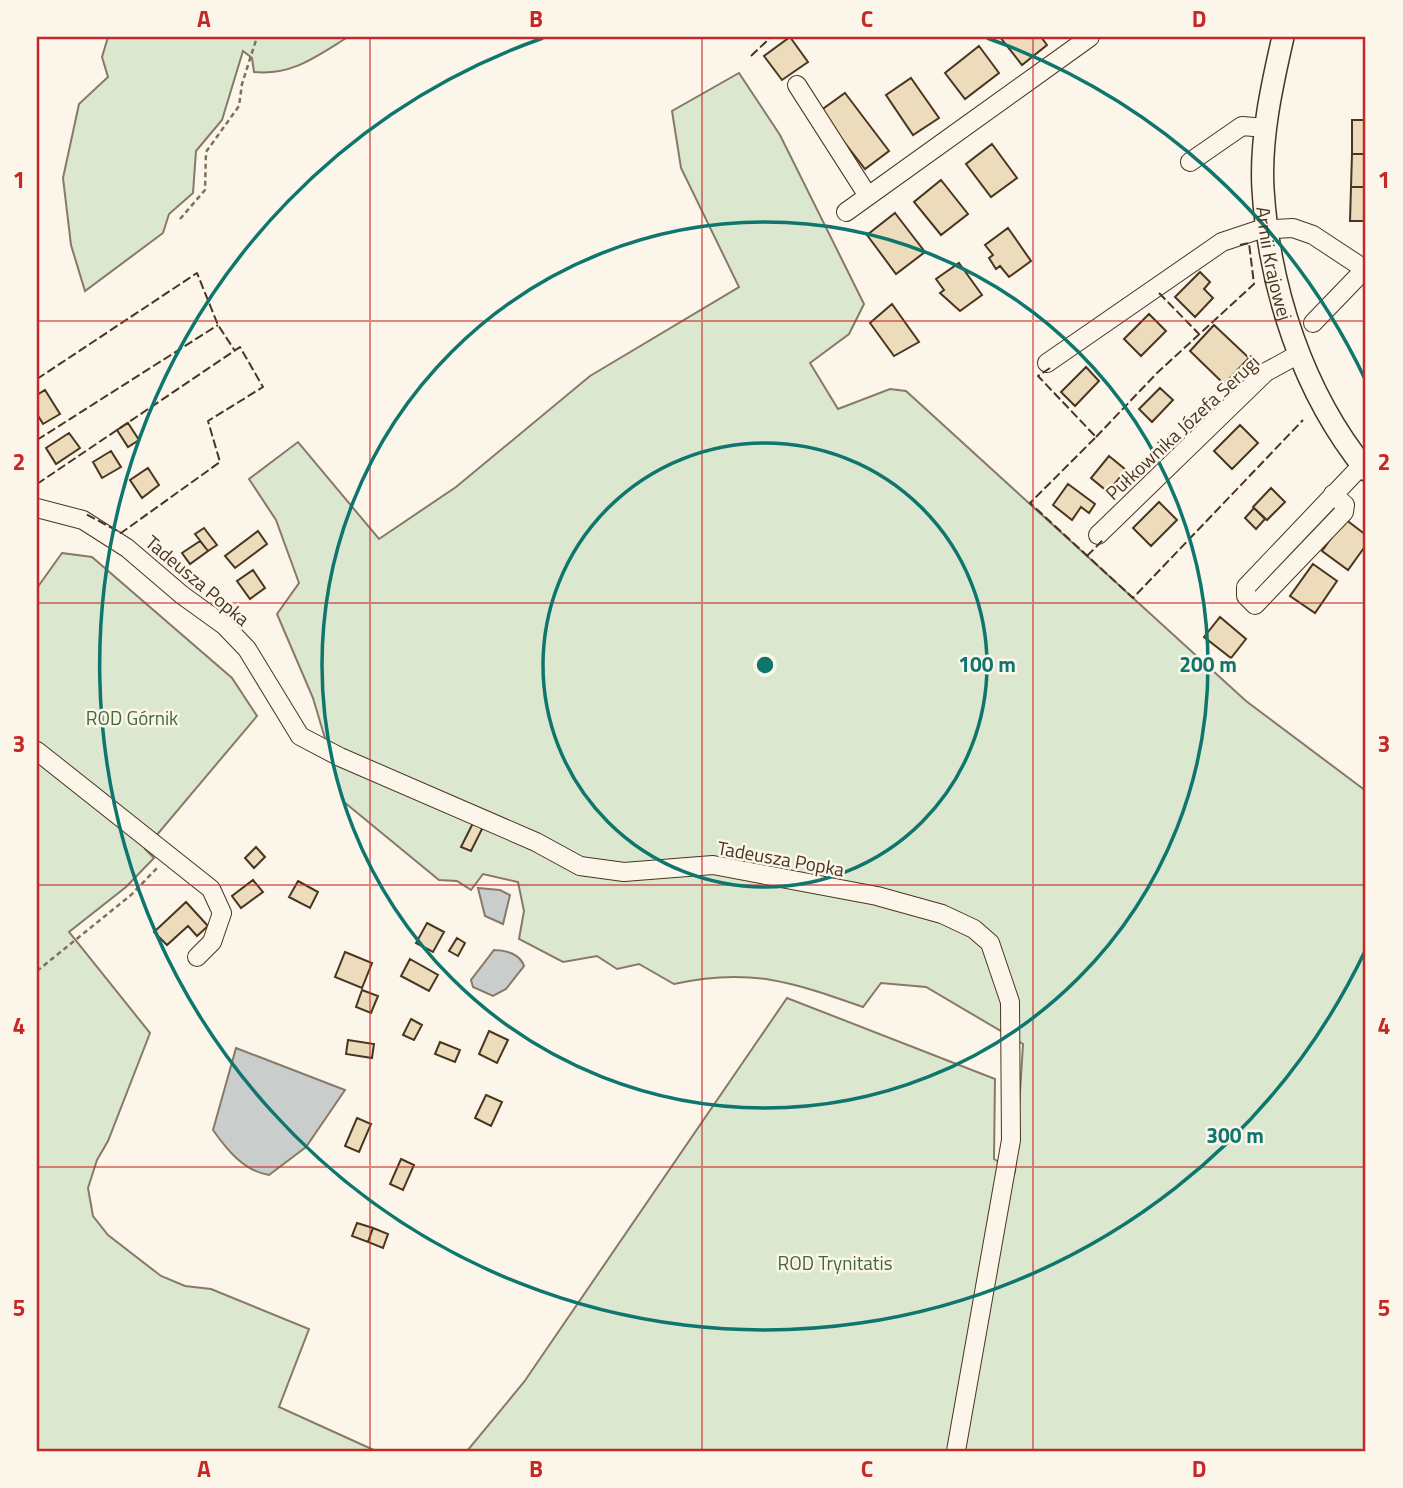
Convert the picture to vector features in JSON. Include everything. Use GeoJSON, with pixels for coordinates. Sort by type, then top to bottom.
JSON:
{"type":"FeatureCollection","features":[{"type":"Feature","properties":{"kind":"main road","name":"Armii Krajowej"},"geometry":{"type":"LineString","coordinates":[[1283,37],[1266,128],[1263,188],[1276,275],[1299,354],[1333,422],[1364,467]]}},
{"type":"Feature","properties":{"kind":"street"},"geometry":{"type":"LineString","coordinates":[[846,212],[1084,38]]}},
{"type":"Feature","properties":{"kind":"street"},"geometry":{"type":"LineString","coordinates":[[797,85],[869,196]]}},
{"type":"Feature","properties":{"kind":"street"},"geometry":{"type":"LineString","coordinates":[[1190,162],[1242,127],[1266,128]]}},
{"type":"Feature","properties":{"kind":"street"},"geometry":{"type":"LineString","coordinates":[[1047,363],[1222,242],[1268,230],[1293,228],[1313,235],[1366,270],[1313,323]]}},
{"type":"Feature","properties":{"kind":"street","name":"Pułkownika Józefa Serugi"},"geometry":{"type":"LineString","coordinates":[[1098,535],[1266,372],[1299,354]]}},
{"type":"Feature","properties":{"kind":"street"},"geometry":{"type":"LineString","coordinates":[[1333,494],[1345,505],[1344,512],[1255,605],[1246,596],[1246,587],[1333,494],[1364,467]]}},
{"type":"Feature","properties":{"kind":"street","name":"Tadeusza Popka"},"geometry":{"type":"LineString","coordinates":[[37,508],[83,520],[127,548],[182,595],[225,626],[247,649],[300,736],[340,758],[536,842],[580,866],[624,872],[713,866],[877,896],[942,914],[974,929],[990,943],[1010,1002],[1011,1140],[956,1451]]}},
{"type":"Feature","properties":{"kind":"street"},"geometry":{"type":"LineString","coordinates":[[37,751],[211,889],[222,913],[212,942],[197,957]]}},
{"type":"Feature","properties":{"kind":"path"},"geometry":{"type":"LineString","coordinates":[[180,219],[205,190],[206,152],[239,106],[242,84],[257,37]]}},
{"type":"Feature","properties":{"kind":"path"},"geometry":{"type":"LineString","coordinates":[[37,971],[131,895],[170,854]]}},
{"type":"Feature","properties":{"kind":"green space"},"geometry":{"type":"Polygon","coordinates":[[[108,37],[348,37],[304,63],[280,71],[254,72],[252,58],[243,51],[222,120],[196,151],[193,193],[169,214],[163,233],[85,291],[71,245],[63,178],[79,104],[108,77],[102,57],[108,37]]]}},
{"type":"Feature","properties":{"kind":"green space","name":"ROD Trynitatis"},"geometry":{"type":"Polygon","coordinates":[[[739,73],[780,135],[864,304],[849,334],[810,363],[838,409],[890,389],[906,391],[1246,701],[1366,791],[1366,1451],[467,1451],[524,1382],[787,998],[995,1079],[994,1159],[1015,1172],[1023,1044],[926,987],[881,983],[863,1007],[814,990],[770,980],[725,977],[674,984],[639,964],[617,969],[597,956],[563,962],[519,939],[524,911],[518,882],[483,874],[471,890],[457,881],[439,880],[344,802],[313,698],[277,614],[299,583],[276,520],[249,479],[298,442],[379,539],[456,487],[590,376],[739,287],[681,168],[672,111],[739,73]]]}},
{"type":"Feature","properties":{"kind":"green space","name":"ROD Górnik"},"geometry":{"type":"Polygon","coordinates":[[[62,553],[92,557],[232,678],[257,716],[145,849],[154,858],[126,887],[69,932],[150,1033],[88,1188],[93,1216],[108,1235],[161,1276],[185,1286],[211,1289],[309,1329],[279,1407],[376,1451],[37,1451],[37,588],[62,553]]]}},
{"type":"Feature","properties":{"kind":"shaded area"},"geometry":{"type":"Polygon","coordinates":[[[478,888],[500,890],[510,895],[503,924],[485,916],[478,888]]]}},
{"type":"Feature","properties":{"kind":"shaded area"},"geometry":{"type":"Polygon","coordinates":[[[494,950],[512,954],[519,958],[524,966],[506,989],[493,996],[473,987],[471,980],[494,950]]]}},
{"type":"Feature","properties":{"kind":"shaded area"},"geometry":{"type":"Polygon","coordinates":[[[236,1048],[345,1090],[306,1147],[269,1175],[244,1164],[230,1152],[213,1130],[236,1048]]]}},
{"type":"Feature","properties":{"kind":"building"},"geometry":{"type":"Polygon","coordinates":[[[790,37],[808,62],[782,80],[764,56],[790,37]]]}},
{"type":"Feature","properties":{"kind":"building"},"geometry":{"type":"Polygon","coordinates":[[[1000,37],[1041,37],[1047,45],[1022,65],[1000,37]]]}},
{"type":"Feature","properties":{"kind":"building"},"geometry":{"type":"Polygon","coordinates":[[[979,46],[999,73],[965,99],[945,73],[979,46]]]}},
{"type":"Feature","properties":{"kind":"building"},"geometry":{"type":"Polygon","coordinates":[[[911,78],[939,118],[913,135],[886,95],[911,78]]]}},
{"type":"Feature","properties":{"kind":"building"},"geometry":{"type":"Polygon","coordinates":[[[845,93],[889,151],[865,169],[820,111],[845,93]]]}},
{"type":"Feature","properties":{"kind":"building"},"geometry":{"type":"Polygon","coordinates":[[[1352,120],[1366,120],[1366,154],[1352,154],[1352,120]]]}},
{"type":"Feature","properties":{"kind":"building"},"geometry":{"type":"Polygon","coordinates":[[[992,144],[1017,178],[991,197],[966,164],[992,144]]]}},
{"type":"Feature","properties":{"kind":"building"},"geometry":{"type":"Polygon","coordinates":[[[1352,154],[1366,154],[1365,187],[1351,187],[1352,154]]]}},
{"type":"Feature","properties":{"kind":"building"},"geometry":{"type":"Polygon","coordinates":[[[941,180],[968,214],[941,235],[914,202],[941,180]]]}},
{"type":"Feature","properties":{"kind":"building"},"geometry":{"type":"Polygon","coordinates":[[[1351,187],[1365,187],[1364,221],[1350,221],[1351,187]]]}},
{"type":"Feature","properties":{"kind":"building"},"geometry":{"type":"Polygon","coordinates":[[[895,213],[925,252],[896,274],[867,235],[895,213]]]}},
{"type":"Feature","properties":{"kind":"building"},"geometry":{"type":"Polygon","coordinates":[[[1008,228],[1031,261],[1009,277],[1000,266],[996,269],[989,258],[993,255],[985,245],[1008,228]]]}},
{"type":"Feature","properties":{"kind":"building"},"geometry":{"type":"Polygon","coordinates":[[[959,263],[982,295],[960,311],[940,293],[944,290],[936,279],[959,263]]]}},
{"type":"Feature","properties":{"kind":"building"},"geometry":{"type":"Polygon","coordinates":[[[1200,272],[1210,282],[1204,289],[1213,298],[1195,317],[1175,297],[1200,272]]]}},
{"type":"Feature","properties":{"kind":"building"},"geometry":{"type":"Polygon","coordinates":[[[892,304],[919,342],[894,356],[870,323],[892,304]]]}},
{"type":"Feature","properties":{"kind":"building"},"geometry":{"type":"Polygon","coordinates":[[[1149,314],[1166,331],[1141,356],[1124,339],[1149,314]]]}},
{"type":"Feature","properties":{"kind":"building"},"geometry":{"type":"Polygon","coordinates":[[[1214,325],[1249,358],[1224,384],[1190,351],[1214,325]]]}},
{"type":"Feature","properties":{"kind":"building"},"geometry":{"type":"Polygon","coordinates":[[[1086,367],[1099,381],[1075,406],[1061,392],[1086,367]]]}},
{"type":"Feature","properties":{"kind":"building"},"geometry":{"type":"Polygon","coordinates":[[[1160,388],[1173,400],[1152,422],[1139,409],[1160,388]]]}},
{"type":"Feature","properties":{"kind":"building"},"geometry":{"type":"Polygon","coordinates":[[[45,390],[60,414],[43,424],[37,414],[37,395],[45,390]]]}},
{"type":"Feature","properties":{"kind":"building"},"geometry":{"type":"Polygon","coordinates":[[[128,423],[139,440],[128,447],[117,430],[128,423]]]}},
{"type":"Feature","properties":{"kind":"building"},"geometry":{"type":"Polygon","coordinates":[[[1240,425],[1258,443],[1232,469],[1214,451],[1240,425]]]}},
{"type":"Feature","properties":{"kind":"building"},"geometry":{"type":"Polygon","coordinates":[[[69,433],[80,448],[56,464],[46,448],[69,433]]]}},
{"type":"Feature","properties":{"kind":"building"},"geometry":{"type":"Polygon","coordinates":[[[111,451],[121,467],[102,478],[93,462],[111,451]]]}},
{"type":"Feature","properties":{"kind":"building"},"geometry":{"type":"Polygon","coordinates":[[[1109,456],[1126,470],[1108,492],[1091,478],[1109,456]]]}},
{"type":"Feature","properties":{"kind":"building"},"geometry":{"type":"Polygon","coordinates":[[[148,468],[159,485],[142,498],[130,480],[148,468]]]}},
{"type":"Feature","properties":{"kind":"building"},"geometry":{"type":"Polygon","coordinates":[[[1068,484],[1095,504],[1089,513],[1081,507],[1072,520],[1053,505],[1068,484]]]}},
{"type":"Feature","properties":{"kind":"building"},"geometry":{"type":"Polygon","coordinates":[[[1271,488],[1285,502],[1267,520],[1253,507],[1271,488]]]}},
{"type":"Feature","properties":{"kind":"building"},"geometry":{"type":"Polygon","coordinates":[[[1159,502],[1177,520],[1151,546],[1133,528],[1159,502]]]}},
{"type":"Feature","properties":{"kind":"building"},"geometry":{"type":"Polygon","coordinates":[[[1254,508],[1265,519],[1256,529],[1245,518],[1254,508]]]}},
{"type":"Feature","properties":{"kind":"building"},"geometry":{"type":"Polygon","coordinates":[[[1345,519],[1366,535],[1366,545],[1348,570],[1322,551],[1345,519]]]}},
{"type":"Feature","properties":{"kind":"building"},"geometry":{"type":"Polygon","coordinates":[[[204,528],[217,545],[208,551],[195,534],[204,528]]]}},
{"type":"Feature","properties":{"kind":"building"},"geometry":{"type":"Polygon","coordinates":[[[258,531],[267,544],[235,568],[225,556],[258,531]]]}},
{"type":"Feature","properties":{"kind":"building"},"geometry":{"type":"Polygon","coordinates":[[[200,541],[208,551],[190,564],[182,553],[200,541]]]}},
{"type":"Feature","properties":{"kind":"building"},"geometry":{"type":"Polygon","coordinates":[[[1313,564],[1337,581],[1315,613],[1290,596],[1313,564]]]}},
{"type":"Feature","properties":{"kind":"building"},"geometry":{"type":"Polygon","coordinates":[[[253,570],[265,588],[250,599],[237,581],[253,570]]]}},
{"type":"Feature","properties":{"kind":"building"},"geometry":{"type":"Polygon","coordinates":[[[1220,617],[1246,639],[1231,658],[1204,637],[1220,617]]]}},
{"type":"Feature","properties":{"kind":"building"},"geometry":{"type":"Polygon","coordinates":[[[474,821],[484,825],[471,851],[461,847],[474,821]]]}},
{"type":"Feature","properties":{"kind":"building"},"geometry":{"type":"Polygon","coordinates":[[[256,847],[265,857],[254,868],[245,858],[256,847]]]}},
{"type":"Feature","properties":{"kind":"building"},"geometry":{"type":"Polygon","coordinates":[[[253,880],[263,892],[241,908],[232,896],[253,880]]]}},
{"type":"Feature","properties":{"kind":"building"},"geometry":{"type":"Polygon","coordinates":[[[298,881],[318,892],[310,908],[289,897],[298,881]]]}},
{"type":"Feature","properties":{"kind":"building"},"geometry":{"type":"Polygon","coordinates":[[[186,902],[208,926],[197,936],[188,926],[167,945],[154,932],[186,902]]]}},
{"type":"Feature","properties":{"kind":"building"},"geometry":{"type":"Polygon","coordinates":[[[427,923],[444,932],[433,952],[416,943],[427,923]]]}},
{"type":"Feature","properties":{"kind":"building"},"geometry":{"type":"Polygon","coordinates":[[[457,938],[465,943],[458,956],[449,951],[457,938]]]}},
{"type":"Feature","properties":{"kind":"building"},"geometry":{"type":"Polygon","coordinates":[[[345,952],[372,963],[362,988],[335,977],[345,952]]]}},
{"type":"Feature","properties":{"kind":"building"},"geometry":{"type":"Polygon","coordinates":[[[410,959],[438,975],[429,991],[401,976],[410,959]]]}},
{"type":"Feature","properties":{"kind":"building"},"geometry":{"type":"Polygon","coordinates":[[[362,990],[378,996],[371,1013],[356,1007],[362,990]]]}},
{"type":"Feature","properties":{"kind":"building"},"geometry":{"type":"Polygon","coordinates":[[[411,1019],[422,1025],[414,1040],[403,1035],[411,1019]]]}},
{"type":"Feature","properties":{"kind":"building"},"geometry":{"type":"Polygon","coordinates":[[[489,1031],[508,1040],[497,1063],[479,1054],[489,1031]]]}},
{"type":"Feature","properties":{"kind":"building"},"geometry":{"type":"Polygon","coordinates":[[[348,1040],[374,1044],[372,1058],[346,1054],[348,1040]]]}},
{"type":"Feature","properties":{"kind":"building"},"geometry":{"type":"Polygon","coordinates":[[[440,1042],[460,1050],[455,1062],[435,1054],[440,1042]]]}},
{"type":"Feature","properties":{"kind":"building"},"geometry":{"type":"Polygon","coordinates":[[[486,1095],[502,1102],[491,1126],[475,1118],[486,1095]]]}},
{"type":"Feature","properties":{"kind":"building"},"geometry":{"type":"Polygon","coordinates":[[[357,1118],[371,1124],[359,1152],[345,1146],[357,1118]]]}},
{"type":"Feature","properties":{"kind":"building"},"geometry":{"type":"Polygon","coordinates":[[[401,1159],[414,1165],[403,1190],[390,1184],[401,1159]]]}},
{"type":"Feature","properties":{"kind":"building"},"geometry":{"type":"Polygon","coordinates":[[[357,1223],[373,1228],[368,1242],[352,1236],[357,1223]]]}},
{"type":"Feature","properties":{"kind":"building"},"geometry":{"type":"Polygon","coordinates":[[[373,1228],[388,1234],[383,1248],[368,1242],[373,1228]]]}},
{"type":"Feature","properties":{"kind":"fence"},"geometry":{"type":"LineString","coordinates":[[751,56],[771,37]]}},
{"type":"Feature","properties":{"kind":"fence"},"geometry":{"type":"LineString","coordinates":[[1096,437],[1157,373],[1254,284],[1249,243],[1240,245]]}},
{"type":"Feature","properties":{"kind":"fence"},"geometry":{"type":"LineString","coordinates":[[37,379],[197,273],[218,325],[235,351]]}},
{"type":"Feature","properties":{"kind":"fence"},"geometry":{"type":"LineString","coordinates":[[1159,293],[1199,334]]}},
{"type":"Feature","properties":{"kind":"fence"},"geometry":{"type":"LineString","coordinates":[[37,440],[218,325]]}},
{"type":"Feature","properties":{"kind":"fence"},"geometry":{"type":"LineString","coordinates":[[37,484],[240,347],[263,387],[208,421],[220,462],[121,533],[86,514]]}},
{"type":"Feature","properties":{"kind":"fence"},"geometry":{"type":"LineString","coordinates":[[1050,368],[1038,376],[1096,437],[1030,503],[1133,598],[1303,420]]}},
{"type":"Feature","properties":{"kind":"fence"},"geometry":{"type":"LineString","coordinates":[[1087,556],[1103,540]]}}]}
